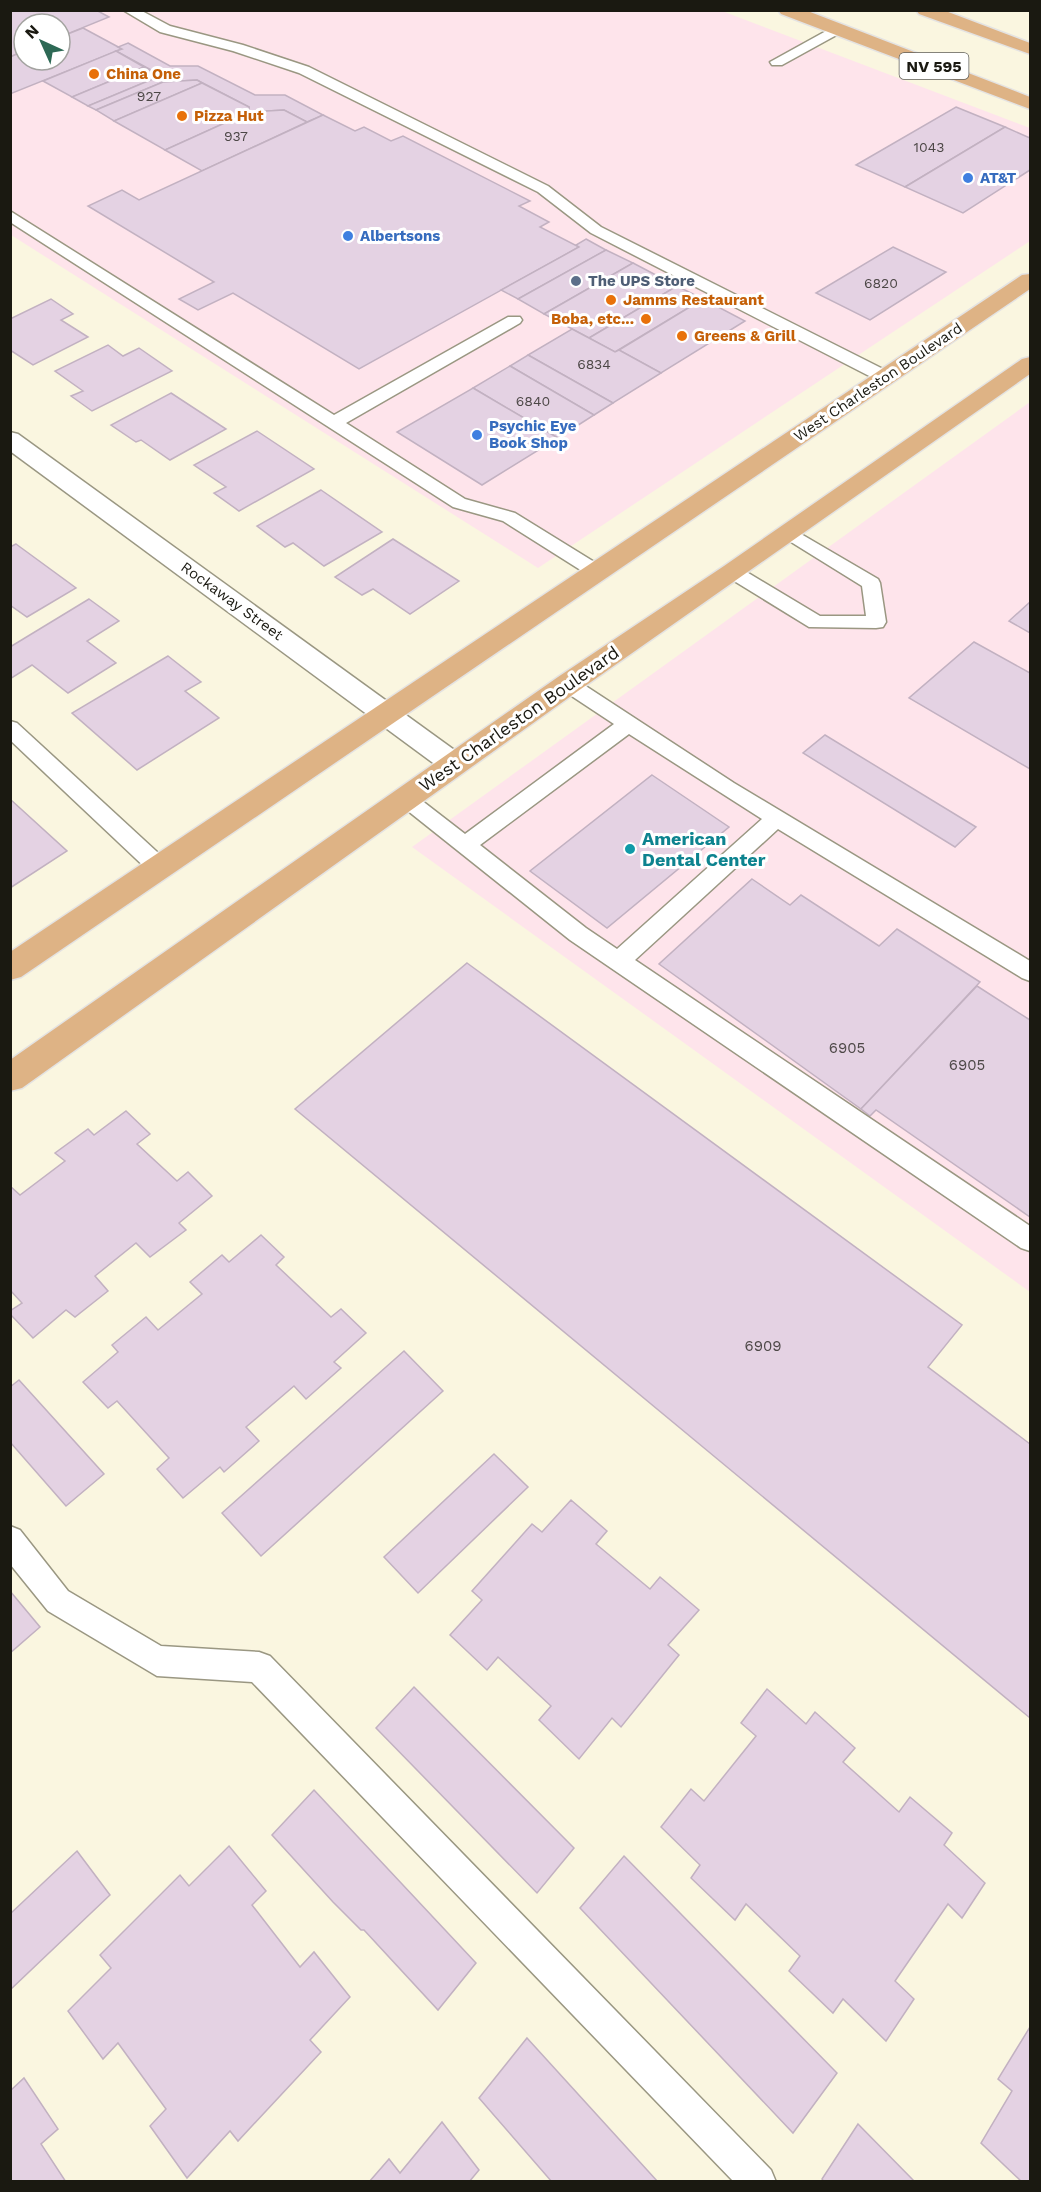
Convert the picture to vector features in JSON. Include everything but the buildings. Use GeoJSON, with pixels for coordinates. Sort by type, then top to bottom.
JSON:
{"type":"FeatureCollection","features":[{"type":"Feature","properties":{"kind":"main road","name":"NV 595"},"geometry":{"type":"LineString","coordinates":[[787,10],[1030,103]]}},
{"type":"Feature","properties":{"kind":"main road","name":"NV 595"},"geometry":{"type":"LineString","coordinates":[[925,10],[1030,49]]}},
{"type":"Feature","properties":{"kind":"main road","name":"West Charleston Boulevard"},"geometry":{"type":"LineString","coordinates":[[10,968],[1030,280]]}},
{"type":"Feature","properties":{"kind":"main road","name":"West Charleston Boulevard"},"geometry":{"type":"LineString","coordinates":[[10,1078],[405,798],[1030,364]]}},
{"type":"Feature","properties":{"kind":"street","name":"Rockaway Street"},"geometry":{"type":"LineString","coordinates":[[10,438],[454,764]]}},
{"type":"Feature","properties":{"kind":"lane"},"geometry":{"type":"LineString","coordinates":[[129,10],[165,29],[238,48],[304,70],[543,189],[596,230],[885,377]]}},
{"type":"Feature","properties":{"kind":"lane"},"geometry":{"type":"LineString","coordinates":[[777,62],[837,29]]}},
{"type":"Feature","properties":{"kind":"lane"},"geometry":{"type":"LineString","coordinates":[[10,215],[459,503],[509,517],[597,573]]}},
{"type":"Feature","properties":{"kind":"lane"},"geometry":{"type":"LineString","coordinates":[[335,422],[514,320]]}},
{"type":"Feature","properties":{"kind":"lane"},"geometry":{"type":"LineString","coordinates":[[733,572],[816,622],[876,622],[871,583],[789,533]]}},
{"type":"Feature","properties":{"kind":"lane"},"geometry":{"type":"LineString","coordinates":[[568,684],[777,818],[1030,972]]}},
{"type":"Feature","properties":{"kind":"lane"},"geometry":{"type":"LineString","coordinates":[[465,845],[628,724]]}},
{"type":"Feature","properties":{"kind":"lane"},"geometry":{"type":"LineString","coordinates":[[10,728],[160,868]]}},
{"type":"Feature","properties":{"kind":"lane"},"geometry":{"type":"LineString","coordinates":[[405,798],[578,934],[1030,1240]]}},
{"type":"Feature","properties":{"kind":"lane"},"geometry":{"type":"LineString","coordinates":[[619,961],[777,818]]}},
{"type":"Feature","properties":{"kind":"lane"},"geometry":{"type":"LineString","coordinates":[[10,1540],[58,1601],[157,1661],[259,1667],[759,2181]]}},
{"type":"Feature","properties":{"kind":"shaded area"},"geometry":{"type":"Polygon","coordinates":[[[10,11],[722,11],[1030,128],[1030,241],[538,568],[11,235],[10,11]]]}},
{"type":"Feature","properties":{"kind":"shaded area"},"geometry":{"type":"Polygon","coordinates":[[[1030,402],[1030,1292],[412,847],[1030,402]]]}},
{"type":"Feature","properties":{"kind":"place","name":"China One"},"geometry":{"type":"Point","coordinates":[94,74]}},
{"type":"Feature","properties":{"kind":"place","name":"Pizza Hut"},"geometry":{"type":"Point","coordinates":[182,116]}},
{"type":"Feature","properties":{"kind":"place","name":"AT&T"},"geometry":{"type":"Point","coordinates":[968,178]}},
{"type":"Feature","properties":{"kind":"place","name":"Albertsons"},"geometry":{"type":"Point","coordinates":[348,236]}},
{"type":"Feature","properties":{"kind":"place","name":"The UPS Store"},"geometry":{"type":"Point","coordinates":[576,281]}},
{"type":"Feature","properties":{"kind":"place","name":"Jamms Restaurant"},"geometry":{"type":"Point","coordinates":[611,300]}},
{"type":"Feature","properties":{"kind":"place","name":"Boba, etc..."},"geometry":{"type":"Point","coordinates":[646,319]}},
{"type":"Feature","properties":{"kind":"place","name":"Greens & Grill"},"geometry":{"type":"Point","coordinates":[682,336]}},
{"type":"Feature","properties":{"kind":"place","name":"Psychic Eye Book Shop"},"geometry":{"type":"Point","coordinates":[477,435]}},
{"type":"Feature","properties":{"kind":"place","name":"American Dental Center"},"geometry":{"type":"Point","coordinates":[630,849]}}]}
